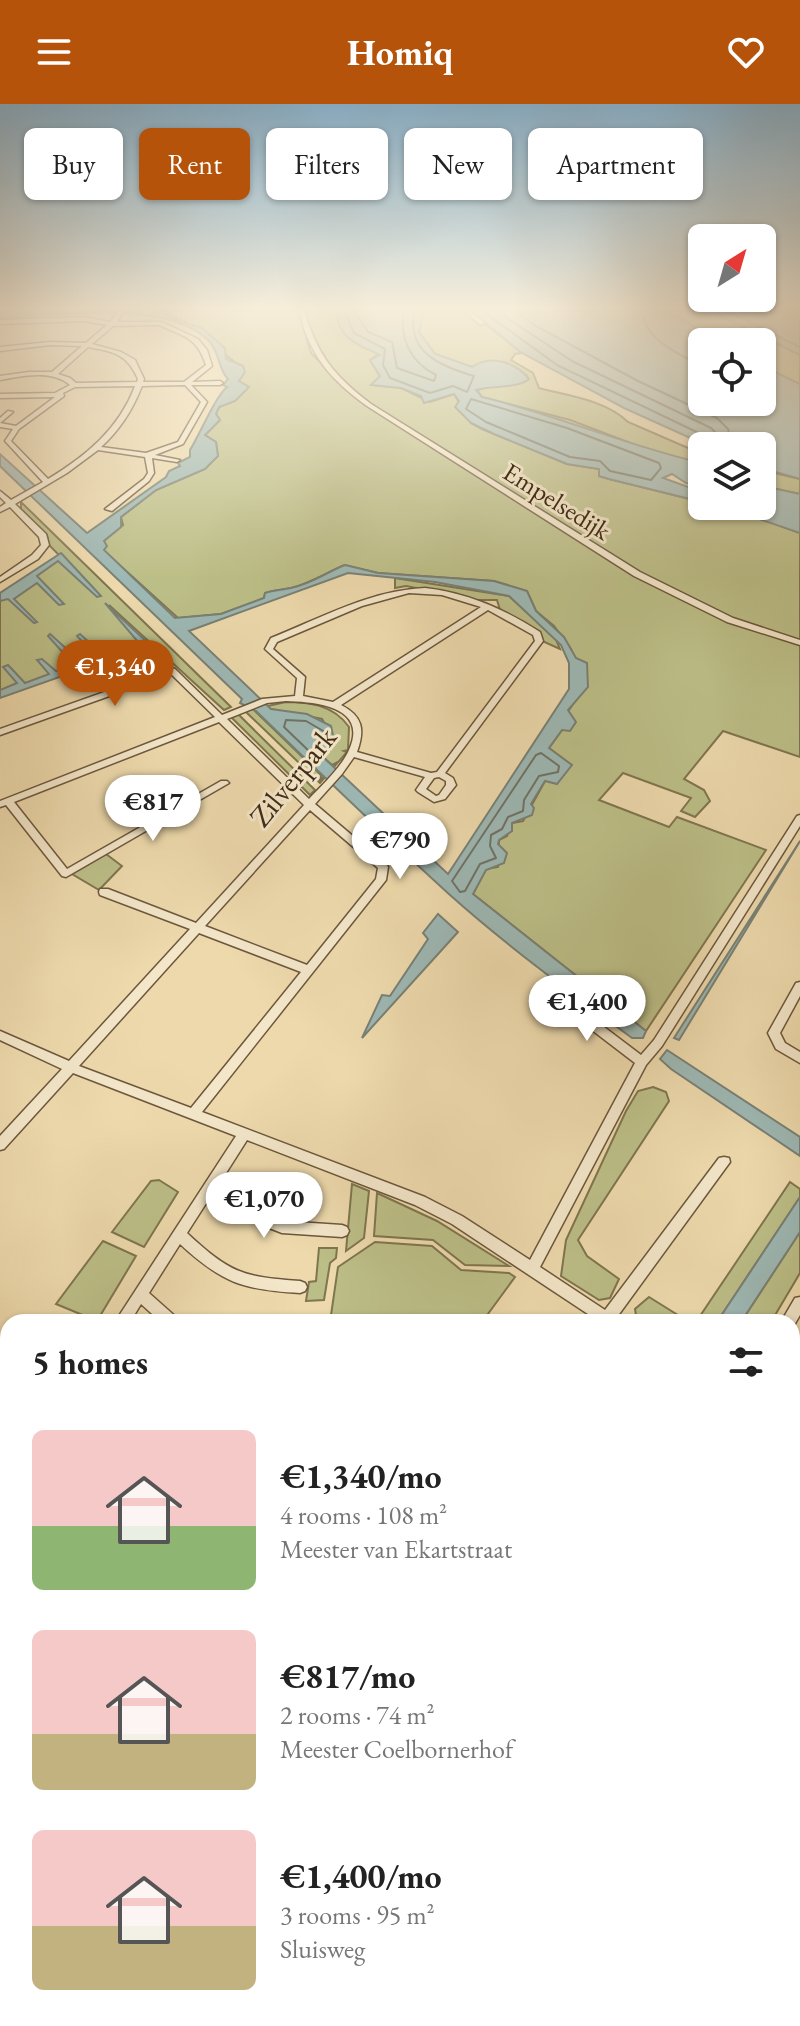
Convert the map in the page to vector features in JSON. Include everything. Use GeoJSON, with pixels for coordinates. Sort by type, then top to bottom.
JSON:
{"type":"FeatureCollection","features":[{"type":"Feature","properties":{"kind":"street"},"geometry":{"type":"LineString","coordinates":[[44,483],[10,448],[8,441],[17,428],[55,400]]}},
{"type":"Feature","properties":{"kind":"street"},"geometry":{"type":"LineString","coordinates":[[0,510],[97,448],[123,421],[133,400]]}},
{"type":"Feature","properties":{"kind":"street"},"geometry":{"type":"LineString","coordinates":[[148,455],[181,443],[199,414],[203,400]]}},
{"type":"Feature","properties":{"kind":"street","name":"Empelsedijk"},"geometry":{"type":"LineString","coordinates":[[363,400],[637,574],[730,620],[800,643]]}},
{"type":"Feature","properties":{"kind":"street"},"geometry":{"type":"LineString","coordinates":[[10,412],[0,423],[17,428]]}},
{"type":"Feature","properties":{"kind":"street"},"geometry":{"type":"LineString","coordinates":[[97,448],[177,460]]}},
{"type":"Feature","properties":{"kind":"street"},"geometry":{"type":"LineString","coordinates":[[109,509],[147,480],[151,473],[148,455]]}},
{"type":"Feature","properties":{"kind":"street"},"geometry":{"type":"LineString","coordinates":[[0,493],[43,536],[45,545],[35,557],[0,580]]}},
{"type":"Feature","properties":{"kind":"street"},"geometry":{"type":"LineString","coordinates":[[299,697],[301,677],[269,649],[274,640],[406,591],[444,594],[480,604],[537,634],[539,641],[436,775],[354,754]]}},
{"type":"Feature","properties":{"kind":"street"},"geometry":{"type":"LineString","coordinates":[[334,705],[485,608]]}},
{"type":"Feature","properties":{"kind":"street"},"geometry":{"type":"LineString","coordinates":[[0,732],[172,671],[309,804],[383,867],[385,873],[193,1115]]}},
{"type":"Feature","properties":{"kind":"street","name":"Zilverpark"},"geometry":{"type":"LineString","coordinates":[[0,1145],[339,772],[360,742],[360,730],[347,712],[334,705],[299,697],[265,701],[4,802]]}},
{"type":"Feature","properties":{"kind":"street"},"geometry":{"type":"LineString","coordinates":[[4,802],[66,874],[224,783]]}},
{"type":"Feature","properties":{"kind":"street"},"geometry":{"type":"LineString","coordinates":[[532,1269],[642,1062],[658,1043],[800,818]]}},
{"type":"Feature","properties":{"kind":"street"},"geometry":{"type":"LineString","coordinates":[[104,892],[308,970]]}},
{"type":"Feature","properties":{"kind":"street"},"geometry":{"type":"LineString","coordinates":[[800,986],[774,1033],[780,1046],[800,1058]]}},
{"type":"Feature","properties":{"kind":"street"},"geometry":{"type":"LineString","coordinates":[[554,995],[642,1062]]}},
{"type":"Feature","properties":{"kind":"street"},"geometry":{"type":"LineString","coordinates":[[0,1035],[70,1067],[420,1201],[600,1314]]}},
{"type":"Feature","properties":{"kind":"street"},"geometry":{"type":"LineString","coordinates":[[127,1314],[244,1134]]}},
{"type":"Feature","properties":{"kind":"street"},"geometry":{"type":"LineString","coordinates":[[613,1314],[724,1162]]}},
{"type":"Feature","properties":{"kind":"street"},"geometry":{"type":"LineString","coordinates":[[213,1182],[251,1215],[282,1227],[342,1231]]}},
{"type":"Feature","properties":{"kind":"street"},"geometry":{"type":"LineString","coordinates":[[179,1234],[218,1272],[250,1285],[300,1287]]}},
{"type":"Feature","properties":{"kind":"street"},"geometry":{"type":"LineString","coordinates":[[140,1294],[162,1314]]}},
{"type":"Feature","properties":{"kind":"green space"},"geometry":{"type":"Polygon","coordinates":[[[360,400],[639,578],[738,625],[800,645],[800,757],[723,731],[684,779],[704,790],[710,801],[695,817],[681,811],[691,798],[623,773],[599,800],[669,827],[677,817],[766,850],[646,1031],[473,894],[486,869],[498,867],[499,840],[507,836],[512,823],[523,821],[545,781],[571,765],[549,748],[562,730],[570,730],[575,723],[567,713],[582,691],[571,649],[554,626],[536,611],[527,591],[494,581],[378,573],[345,565],[298,586],[265,593],[264,598],[221,614],[178,618],[103,550],[104,540],[123,525],[121,517],[156,490],[205,469],[218,456],[216,442],[205,435],[220,420],[216,414],[219,407],[235,401],[360,400]]]}},
{"type":"Feature","properties":{"kind":"green space"},"geometry":{"type":"Polygon","coordinates":[[[365,400],[457,400],[471,423],[482,429],[567,464],[599,469],[599,476],[688,498],[688,520],[764,520],[800,533],[800,641],[730,618],[644,575],[365,400]]]}},
{"type":"Feature","properties":{"kind":"green space"},"geometry":{"type":"Polygon","coordinates":[[[492,400],[586,400],[688,448],[688,460],[662,455],[570,420],[492,400]]]}},
{"type":"Feature","properties":{"kind":"green space"},"geometry":{"type":"Polygon","coordinates":[[[776,473],[800,479],[800,494],[776,489],[776,473]]]}},
{"type":"Feature","properties":{"kind":"green space"},"geometry":{"type":"Polygon","coordinates":[[[21,502],[231,707],[224,710],[109,605],[148,645],[0,696],[0,594],[59,555],[49,545],[47,535],[21,509],[21,502]]]}},
{"type":"Feature","properties":{"kind":"green space"},"geometry":{"type":"Polygon","coordinates":[[[395,578],[509,596],[555,637],[560,649],[542,641],[500,610],[497,600],[475,600],[406,586],[395,588],[395,578]]]}},
{"type":"Feature","properties":{"kind":"green space"},"geometry":{"type":"Polygon","coordinates":[[[286,702],[328,709],[349,727],[348,750],[344,751],[347,752],[320,783],[245,711],[286,702]],[[271,709],[255,711],[321,775],[320,780],[338,762],[332,765],[323,757],[334,740],[322,719],[271,709]]]}},
{"type":"Feature","properties":{"kind":"green space"},"geometry":{"type":"Polygon","coordinates":[[[238,714],[315,790],[310,795],[231,717],[238,714]]]}},
{"type":"Feature","properties":{"kind":"green space"},"geometry":{"type":"Polygon","coordinates":[[[106,854],[122,866],[99,890],[72,874],[106,854]]]}},
{"type":"Feature","properties":{"kind":"green space"},"geometry":{"type":"Polygon","coordinates":[[[653,1087],[666,1092],[669,1101],[578,1240],[587,1256],[619,1279],[610,1298],[599,1300],[561,1276],[566,1240],[626,1111],[638,1091],[653,1087]]]}},
{"type":"Feature","properties":{"kind":"green space"},"geometry":{"type":"Polygon","coordinates":[[[159,1180],[178,1192],[144,1247],[112,1232],[151,1181],[159,1180]]]}},
{"type":"Feature","properties":{"kind":"green space"},"geometry":{"type":"Polygon","coordinates":[[[790,1182],[800,1189],[800,1197],[722,1314],[701,1314],[790,1182]]]}},
{"type":"Feature","properties":{"kind":"green space"},"geometry":{"type":"Polygon","coordinates":[[[352,1184],[369,1191],[364,1238],[346,1251],[352,1184]]]}},
{"type":"Feature","properties":{"kind":"green space"},"geometry":{"type":"Polygon","coordinates":[[[377,1193],[437,1221],[509,1266],[465,1265],[433,1240],[374,1236],[377,1193]]]}},
{"type":"Feature","properties":{"kind":"green space"},"geometry":{"type":"Polygon","coordinates":[[[800,1232],[800,1273],[776,1314],[746,1314],[800,1232]]]}},
{"type":"Feature","properties":{"kind":"green space"},"geometry":{"type":"Polygon","coordinates":[[[103,1241],[136,1256],[101,1314],[80,1314],[56,1304],[103,1241]]]}},
{"type":"Feature","properties":{"kind":"green space"},"geometry":{"type":"Polygon","coordinates":[[[375,1242],[432,1246],[461,1270],[509,1273],[515,1277],[488,1314],[331,1314],[338,1267],[375,1242]]]}},
{"type":"Feature","properties":{"kind":"green space"},"geometry":{"type":"Polygon","coordinates":[[[319,1248],[337,1248],[336,1258],[330,1263],[324,1300],[306,1301],[309,1282],[316,1281],[319,1248]]]}},
{"type":"Feature","properties":{"kind":"green space"},"geometry":{"type":"Polygon","coordinates":[[[649,1297],[676,1314],[636,1314],[635,1309],[649,1297]]]}},
{"type":"Feature","properties":{"kind":"water"},"geometry":{"type":"Polygon","coordinates":[[[217,400],[236,400],[219,407],[216,414],[220,420],[205,435],[216,442],[218,456],[205,469],[156,490],[121,517],[121,527],[104,541],[107,546],[104,550],[175,618],[221,614],[264,598],[265,593],[305,584],[345,565],[378,573],[494,581],[527,591],[536,611],[564,637],[576,658],[587,663],[588,687],[568,710],[576,722],[570,731],[562,730],[549,748],[572,765],[557,784],[545,781],[531,804],[534,808],[532,815],[512,823],[512,831],[498,844],[507,853],[504,863],[486,870],[473,894],[646,1031],[643,1038],[632,1038],[516,951],[450,895],[256,711],[240,703],[242,699],[0,466],[0,454],[87,533],[190,457],[190,450],[217,400]],[[348,573],[189,631],[271,709],[307,714],[331,726],[334,740],[323,757],[448,874],[569,689],[569,663],[561,645],[509,596],[435,582],[348,573]]]}},
{"type":"Feature","properties":{"kind":"water"},"geometry":{"type":"Polygon","coordinates":[[[458,400],[491,400],[688,459],[688,483],[672,474],[663,478],[688,487],[688,498],[599,476],[599,469],[567,464],[471,423],[455,407],[458,400]]]}},
{"type":"Feature","properties":{"kind":"water"},"geometry":{"type":"Polygon","coordinates":[[[609,400],[688,400],[688,416],[776,416],[776,400],[800,400],[800,479],[776,472],[776,432],[688,432],[688,437],[609,400]]]}},
{"type":"Feature","properties":{"kind":"water"},"geometry":{"type":"Polygon","coordinates":[[[776,489],[800,494],[800,533],[762,520],[776,520],[776,489]]]}},
{"type":"Feature","properties":{"kind":"water"},"geometry":{"type":"Polygon","coordinates":[[[61,553],[101,596],[97,597],[58,561],[37,576],[64,604],[59,605],[37,583],[14,599],[37,622],[34,623],[8,599],[0,601],[0,593],[61,553]]]}},
{"type":"Feature","properties":{"kind":"water"},"geometry":{"type":"Polygon","coordinates":[[[105,603],[150,645],[0,698],[0,690],[17,683],[3,667],[8,665],[25,683],[49,674],[37,660],[42,659],[56,671],[74,665],[48,636],[50,634],[81,662],[97,657],[77,636],[80,634],[104,656],[139,643],[105,603]]]}},
{"type":"Feature","properties":{"kind":"water"},"geometry":{"type":"Polygon","coordinates":[[[800,841],[679,1040],[674,1038],[800,841]]]}},
{"type":"Feature","properties":{"kind":"water"},"geometry":{"type":"Polygon","coordinates":[[[438,914],[458,932],[362,1038],[382,995],[390,996],[428,939],[423,933],[438,914]]]}},
{"type":"Feature","properties":{"kind":"water"},"geometry":{"type":"Polygon","coordinates":[[[667,1050],[800,1137],[800,1156],[671,1069],[660,1059],[667,1050]]]}},
{"type":"Feature","properties":{"kind":"water"},"geometry":{"type":"Polygon","coordinates":[[[800,1197],[800,1232],[746,1314],[722,1314],[800,1197]]]}}]}
